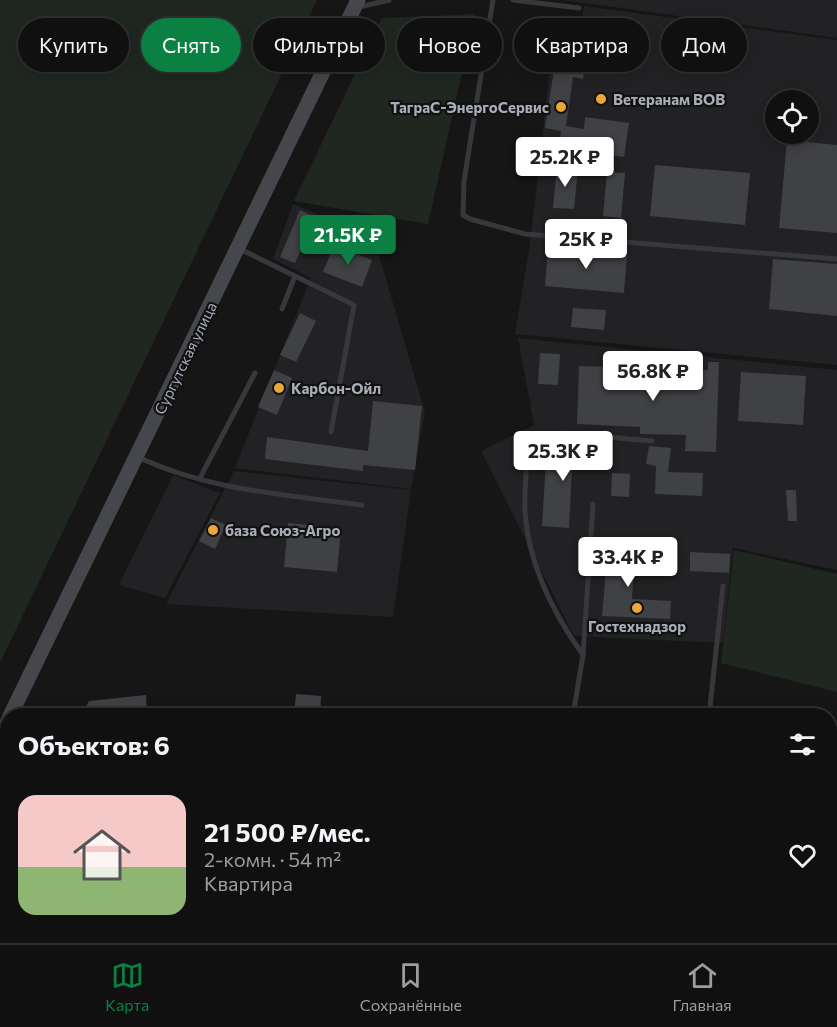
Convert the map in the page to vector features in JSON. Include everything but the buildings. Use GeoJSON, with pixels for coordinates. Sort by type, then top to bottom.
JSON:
{"type":"FeatureCollection","features":[{"type":"Feature","properties":{"kind":"street","name":"Сургутская улица"},"geometry":{"type":"LineString","coordinates":[[14,708],[356,4]]}},
{"type":"Feature","properties":{"kind":"lane"},"geometry":{"type":"LineString","coordinates":[[356,4],[389,0]]}},
{"type":"Feature","properties":{"kind":"lane"},"geometry":{"type":"LineString","coordinates":[[493,0],[464,181],[463,215],[525,234],[837,259]]}},
{"type":"Feature","properties":{"kind":"lane"},"geometry":{"type":"LineString","coordinates":[[513,0],[579,8]]}},
{"type":"Feature","properties":{"kind":"lane"},"geometry":{"type":"LineString","coordinates":[[238,248],[354,305],[331,432]]}},
{"type":"Feature","properties":{"kind":"lane"},"geometry":{"type":"LineString","coordinates":[[282,309],[295,276]]}},
{"type":"Feature","properties":{"kind":"lane"},"geometry":{"type":"LineString","coordinates":[[200,478],[255,373]]}},
{"type":"Feature","properties":{"kind":"lane"},"geometry":{"type":"LineString","coordinates":[[583,655],[562,626],[535,565],[525,512],[528,438],[562,433],[652,441]]}},
{"type":"Feature","properties":{"kind":"lane"},"geometry":{"type":"LineString","coordinates":[[137,456],[159,467],[240,489],[362,505]]}},
{"type":"Feature","properties":{"kind":"lane"},"geometry":{"type":"LineString","coordinates":[[574,708],[583,655],[593,504]]}},
{"type":"Feature","properties":{"kind":"lane"},"geometry":{"type":"LineString","coordinates":[[710,708],[723,586]]}},
{"type":"Feature","properties":{"kind":"shaded area"},"geometry":{"type":"Polygon","coordinates":[[[0,0],[317,0],[308,18],[253,18],[253,72],[283,72],[0,663],[0,0]]]}},
{"type":"Feature","properties":{"kind":"shaded area"},"geometry":{"type":"Polygon","coordinates":[[[563,0],[837,0],[837,38],[747,26],[747,18],[693,18],[563,0]]]}},
{"type":"Feature","properties":{"kind":"shaded area"},"geometry":{"type":"Polygon","coordinates":[[[584,6],[673,18],[661,18],[661,72],[747,72],[747,28],[837,40],[837,365],[515,334],[530,244],[550,72],[649,72],[649,18],[582,18],[584,6]]]}},
{"type":"Feature","properties":{"kind":"shaded area"},"geometry":{"type":"Polygon","coordinates":[[[475,14],[474,18],[397,18],[397,72],[462,72],[428,224],[294,201],[356,72],[385,72],[385,18],[382,18],[475,14]]]}},
{"type":"Feature","properties":{"kind":"shaded area"},"geometry":{"type":"Polygon","coordinates":[[[293,204],[340,223],[333,240],[378,252],[425,412],[411,489],[235,468],[311,278],[273,259],[293,204]]]}},
{"type":"Feature","properties":{"kind":"shaded area"},"geometry":{"type":"Polygon","coordinates":[[[518,338],[837,370],[837,570],[733,548],[723,643],[574,636],[481,451],[534,425],[518,338]]]}},
{"type":"Feature","properties":{"kind":"shaded area"},"geometry":{"type":"Polygon","coordinates":[[[234,471],[411,490],[393,617],[166,604],[234,471]]]}},
{"type":"Feature","properties":{"kind":"shaded area"},"geometry":{"type":"Polygon","coordinates":[[[173,475],[220,493],[165,598],[119,585],[173,475]]]}},
{"type":"Feature","properties":{"kind":"shaded area"},"geometry":{"type":"Polygon","coordinates":[[[734,550],[837,574],[837,692],[721,663],[734,550]]]}},
{"type":"Feature","properties":{"kind":"place","name":"Ветеранам ВОВ"},"geometry":{"type":"Point","coordinates":[601,99]}},
{"type":"Feature","properties":{"kind":"place","name":"ТаграС-ЭнергоСервис"},"geometry":{"type":"Point","coordinates":[561,107]}},
{"type":"Feature","properties":{"kind":"place","name":"Карбон-Ойл"},"geometry":{"type":"Point","coordinates":[279,388]}},
{"type":"Feature","properties":{"kind":"place","name":"база Союз-Агро"},"geometry":{"type":"Point","coordinates":[213,530]}},
{"type":"Feature","properties":{"kind":"place","name":"Гостехнадзор"},"geometry":{"type":"Point","coordinates":[637,608]}}]}
